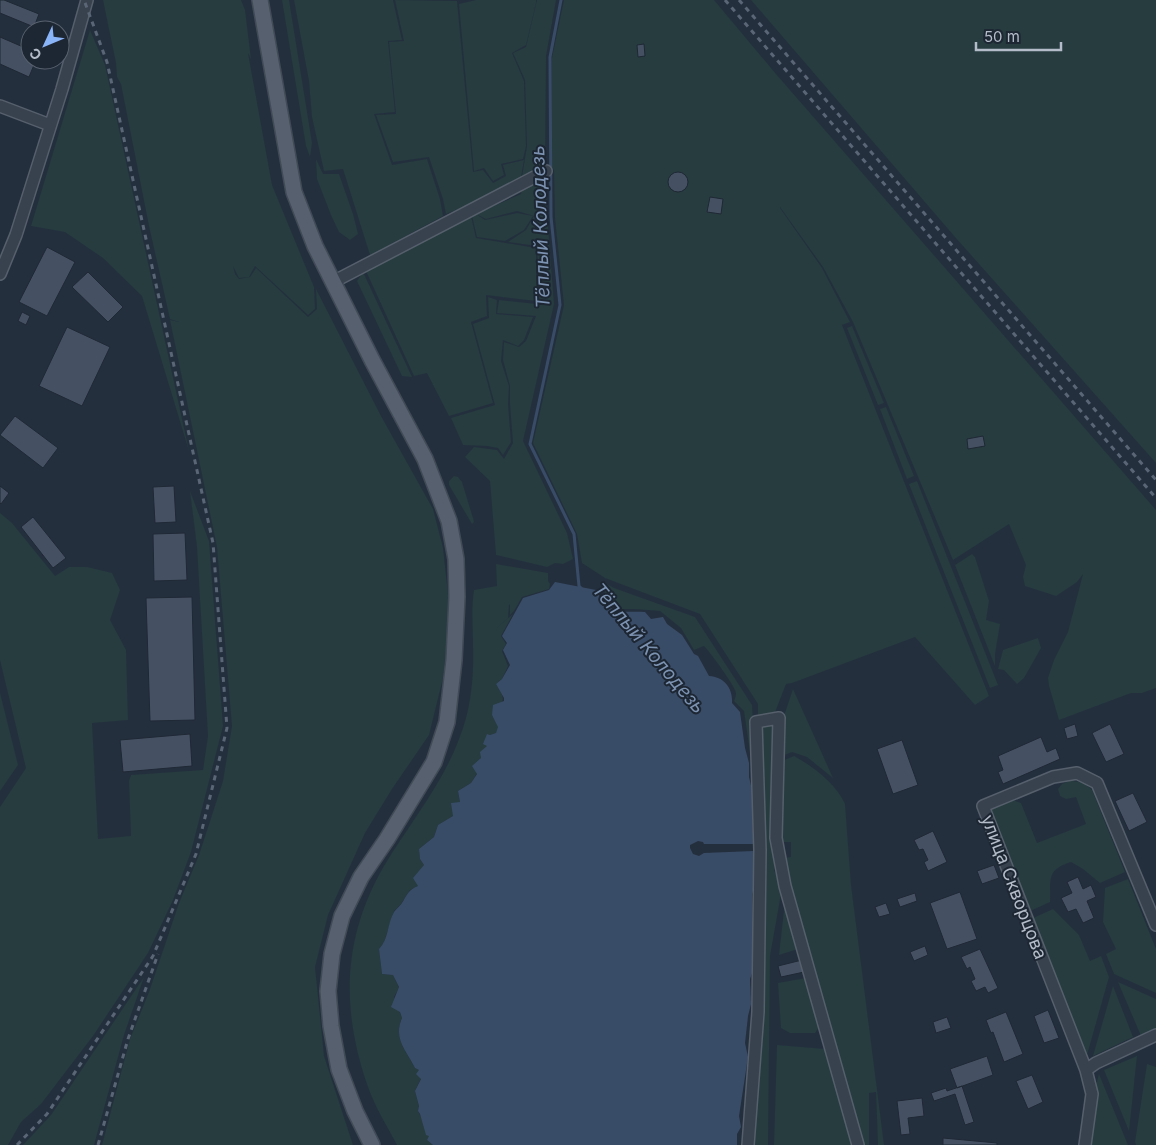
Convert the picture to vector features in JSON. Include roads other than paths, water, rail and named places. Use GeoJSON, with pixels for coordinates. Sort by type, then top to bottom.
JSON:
{"type":"FeatureCollection","features":[{"type":"Feature","properties":{"kind":"main road"},"geometry":{"type":"LineString","coordinates":[[260,0],[294,192],[315,246],[425,459],[449,521],[456,559],[457,597],[454,660],[447,722],[434,762],[387,839],[361,877],[342,916],[332,954],[328,991],[338,1069],[355,1111],[372,1145]]}},
{"type":"Feature","properties":{"kind":"street"},"geometry":{"type":"LineString","coordinates":[[0,274],[16,234],[62,89],[87,0]]}},
{"type":"Feature","properties":{"kind":"street"},"geometry":{"type":"LineString","coordinates":[[0,106],[50,125]]}},
{"type":"Feature","properties":{"kind":"street"},"geometry":{"type":"LineString","coordinates":[[333,282],[546,171]]}},
{"type":"Feature","properties":{"kind":"street"},"geometry":{"type":"LineString","coordinates":[[748,1145],[758,1012],[760,850],[756,722],[779,718],[776,838],[785,886],[858,1145]]}},
{"type":"Feature","properties":{"kind":"street","name":"улица Скворцова"},"geometry":{"type":"LineString","coordinates":[[1085,1145],[1092,1094],[1086,1070],[983,806],[1053,777],[1077,773],[1097,783],[1156,926]]}},
{"type":"Feature","properties":{"kind":"street"},"geometry":{"type":"LineString","coordinates":[[1086,1070],[1096,1063],[1156,1035]]}},
{"type":"Feature","properties":{"kind":"water"},"geometry":{"type":"Polygon","coordinates":[[[555,582],[596,590],[606,604],[616,610],[645,612],[651,619],[663,617],[667,624],[682,635],[694,654],[698,656],[709,676],[719,679],[726,684],[731,693],[732,703],[740,712],[752,790],[755,886],[752,894],[754,967],[750,979],[751,1004],[745,1043],[748,1057],[739,1116],[741,1127],[737,1134],[737,1145],[433,1145],[427,1140],[429,1136],[426,1135],[418,1111],[419,1106],[415,1091],[421,1079],[416,1074],[419,1070],[415,1068],[400,1038],[399,1032],[402,1018],[400,1012],[391,1007],[399,987],[393,975],[382,974],[379,949],[385,941],[394,912],[410,891],[418,886],[413,878],[424,865],[420,859],[419,849],[434,837],[438,825],[453,816],[451,803],[460,802],[458,791],[471,783],[477,774],[472,766],[481,758],[480,752],[487,746],[483,744],[487,734],[496,733],[498,727],[492,715],[493,705],[504,701],[504,698],[496,684],[502,679],[510,665],[503,650],[507,643],[502,636],[523,598],[549,590],[555,582]]]}},
{"type":"Feature","properties":{"kind":"waterway","name":"Тёплый Колодезь"},"geometry":{"type":"LineString","coordinates":[[561,0],[550,57],[551,217],[560,305],[530,444],[574,534],[579,586],[581,588]]}},
{"type":"Feature","properties":{"kind":"railway"},"geometry":{"type":"LineString","coordinates":[[17,1145],[47,1114],[153,956],[196,854],[227,728],[213,543],[107,62],[84,0]]}},
{"type":"Feature","properties":{"kind":"railway"},"geometry":{"type":"LineString","coordinates":[[725,0],[1156,498]]}},
{"type":"Feature","properties":{"kind":"railway"},"geometry":{"type":"LineString","coordinates":[[739,0],[1156,480]]}},
{"type":"Feature","properties":{"kind":"railway"},"geometry":{"type":"LineString","coordinates":[[98,1145],[128,1039],[158,954]]}}]}
